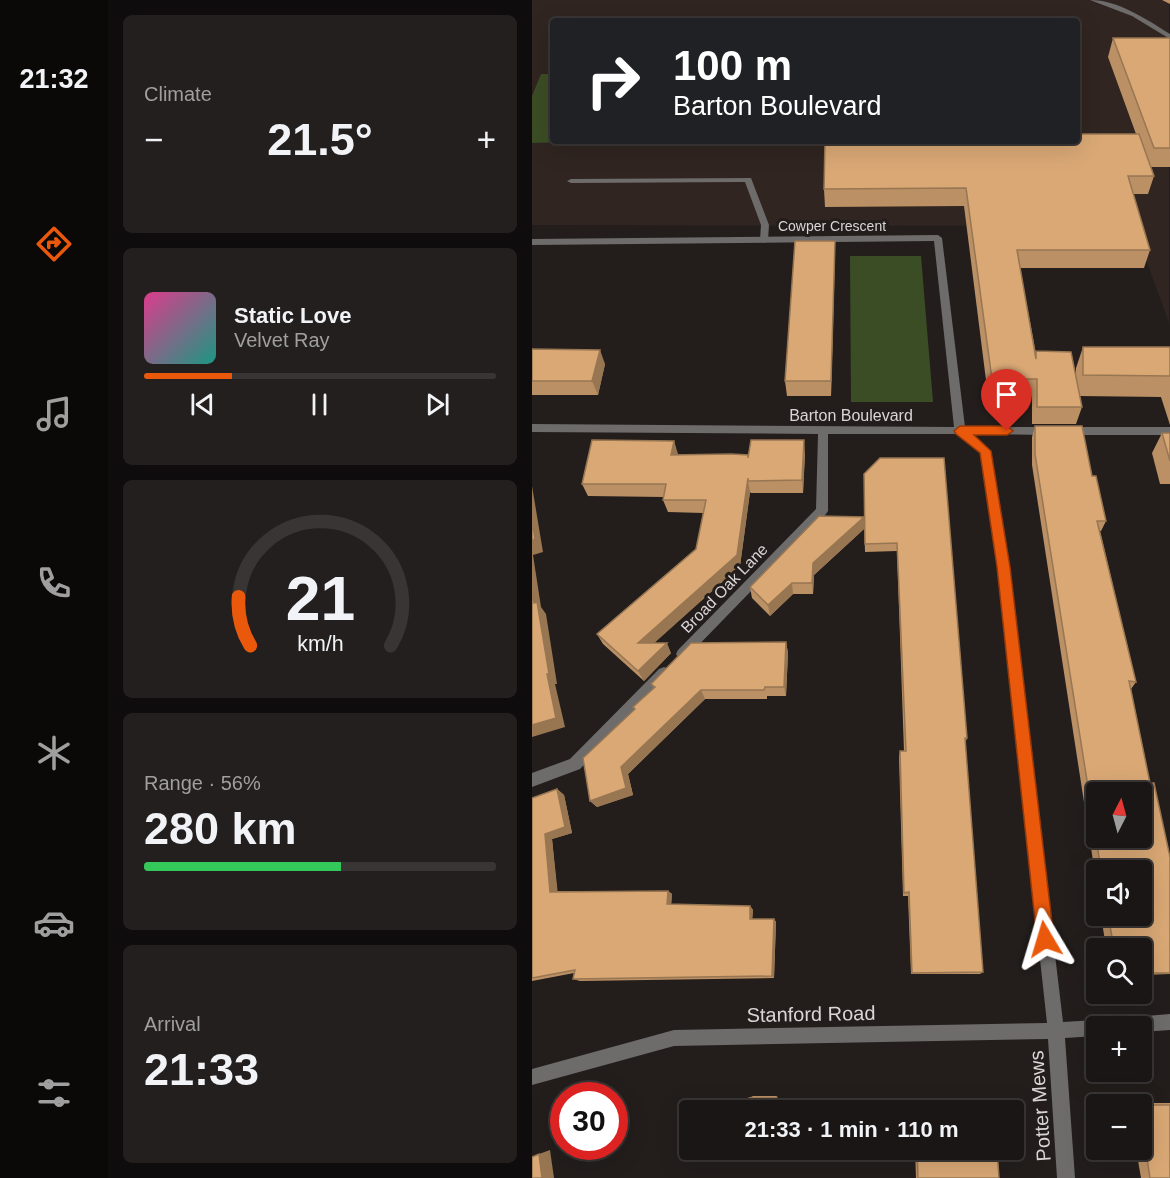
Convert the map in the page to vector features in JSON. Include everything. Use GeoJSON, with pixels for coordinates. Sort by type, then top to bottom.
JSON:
{"type":"FeatureCollection","features":[{"type":"Feature","properties":{"kind":"street"},"geometry":{"type":"LineString","coordinates":[[1093,0],[1134,15],[1170,37]]}},
{"type":"Feature","properties":{"kind":"street"},"geometry":{"type":"LineString","coordinates":[[571,181],[748,180],[764,225],[764,240]]}},
{"type":"Feature","properties":{"kind":"street","name":"Cowper Crescent"},"geometry":{"type":"LineString","coordinates":[[532,242],[938,238],[960,431]]}},
{"type":"Feature","properties":{"kind":"street","name":"Barton Boulevard"},"geometry":{"type":"LineString","coordinates":[[532,429],[1170,431]]}},
{"type":"Feature","properties":{"kind":"street","name":"Broad Oak Lane"},"geometry":{"type":"LineString","coordinates":[[532,780],[576,764],[822,511],[823,430]]}},
{"type":"Feature","properties":{"kind":"street","name":"Potter Mews"},"geometry":{"type":"LineString","coordinates":[[960,431],[985,451],[1003,567],[1056,1031],[1066,1178]]}},
{"type":"Feature","properties":{"kind":"street"},"geometry":{"type":"LineString","coordinates":[[1152,1023],[1170,1022]]}},
{"type":"Feature","properties":{"kind":"street","name":"Stanford Road"},"geometry":{"type":"LineString","coordinates":[[537,1073],[674,1038],[1086,1029]]}},
{"type":"Feature","properties":{"kind":"shaded area"},"geometry":{"type":"Polygon","coordinates":[[[532,0],[1169,0],[1169,323],[1134,226],[532,225],[532,0]]]}},
{"type":"Feature","properties":{"kind":"green space"},"geometry":{"type":"Polygon","coordinates":[[[541,74],[550,74],[550,142],[532,143],[532,96],[541,74]]]}},
{"type":"Feature","properties":{"kind":"green space"},"geometry":{"type":"Polygon","coordinates":[[[850,256],[921,256],[933,402],[851,402],[850,256]]]}},
{"type":"Feature","properties":{"kind":"building"},"geometry":{"type":"Polygon","coordinates":[[[1113,38],[1170,38],[1170,148],[1154,148],[1113,38]]]}},
{"type":"Feature","properties":{"kind":"building"},"geometry":{"type":"Polygon","coordinates":[[[1080,134],[1139,134],[1154,176],[1128,176],[1150,250],[1017,250],[1036,359],[1036,351],[1071,352],[1082,407],[1037,407],[1037,379],[992,379],[966,188],[824,189],[825,144],[1080,144],[1080,134]]]}},
{"type":"Feature","properties":{"kind":"building"},"geometry":{"type":"Polygon","coordinates":[[[795,241],[835,241],[831,381],[785,381],[795,241]]]}},
{"type":"Feature","properties":{"kind":"building"},"geometry":{"type":"Polygon","coordinates":[[[1083,347],[1170,347],[1170,376],[1083,375],[1083,347]]]}},
{"type":"Feature","properties":{"kind":"building"},"geometry":{"type":"Polygon","coordinates":[[[532,349],[600,350],[592,381],[532,381],[532,349]]]}},
{"type":"Feature","properties":{"kind":"building"},"geometry":{"type":"Polygon","coordinates":[[[1035,426],[1082,426],[1092,476],[1096,476],[1106,521],[1097,521],[1136,682],[1129,681],[1150,782],[1087,782],[1035,454],[1035,426]]]}},
{"type":"Feature","properties":{"kind":"building"},"geometry":{"type":"Polygon","coordinates":[[[1162,433],[1170,433],[1170,461],[1162,433]]]}},
{"type":"Feature","properties":{"kind":"building"},"geometry":{"type":"Polygon","coordinates":[[[592,440],[674,441],[671,455],[731,454],[748,455],[748,458],[751,440],[804,440],[802,480],[748,481],[748,478],[737,555],[638,643],[667,643],[638,671],[597,634],[696,549],[706,500],[663,500],[666,484],[582,484],[592,440]]]}},
{"type":"Feature","properties":{"kind":"building"},"geometry":{"type":"Polygon","coordinates":[[[880,458],[944,458],[983,972],[912,973],[909,892],[904,893],[900,751],[906,751],[897,543],[865,544],[864,474],[880,458]]]}},
{"type":"Feature","properties":{"kind":"building"},"geometry":{"type":"Polygon","coordinates":[[[819,516],[864,517],[813,563],[812,583],[792,583],[768,605],[750,587],[819,516]]]}},
{"type":"Feature","properties":{"kind":"building"},"geometry":{"type":"Polygon","coordinates":[[[532,520],[535,539],[532,540],[532,520]]]}},
{"type":"Feature","properties":{"kind":"building"},"geometry":{"type":"Polygon","coordinates":[[[532,590],[534,603],[537,602],[556,718],[532,725],[532,590]]]}},
{"type":"Feature","properties":{"kind":"building"},"geometry":{"type":"Polygon","coordinates":[[[786,642],[784,687],[765,687],[764,690],[701,690],[621,767],[626,788],[590,801],[583,758],[635,709],[633,707],[655,687],[651,684],[691,643],[786,642]]]}},
{"type":"Feature","properties":{"kind":"building"},"geometry":{"type":"Polygon","coordinates":[[[1152,783],[1154,783],[1170,857],[1170,973],[1152,973],[1152,938],[1112,938],[1110,926],[1152,926],[1152,860],[1099,860],[1098,848],[1152,848],[1152,783]]]}},
{"type":"Feature","properties":{"kind":"building"},"geometry":{"type":"Polygon","coordinates":[[[557,789],[565,827],[545,834],[550,892],[668,891],[667,904],[750,906],[750,919],[774,919],[772,976],[573,979],[575,970],[532,978],[532,798],[557,789]]]}},
{"type":"Feature","properties":{"kind":"building"},"geometry":{"type":"Polygon","coordinates":[[[749,1098],[774,1098],[774,1100],[749,1100],[749,1098]]]}},
{"type":"Feature","properties":{"kind":"building"},"geometry":{"type":"Polygon","coordinates":[[[1152,1105],[1170,1105],[1170,1178],[1150,1178],[1147,1160],[1152,1160],[1152,1105]]]}},
{"type":"Feature","properties":{"kind":"building"},"geometry":{"type":"Polygon","coordinates":[[[539,1154],[542,1178],[532,1178],[532,1157],[539,1154]]]}},
{"type":"Feature","properties":{"kind":"building"},"geometry":{"type":"Polygon","coordinates":[[[917,1160],[998,1160],[999,1178],[918,1178],[917,1160]]]}},
{"type":"Feature","properties":{"kind":"route"},"geometry":{"type":"LineString","coordinates":[[1007,431],[960,431],[985,451],[1003,567],[1045,939]]}}]}
